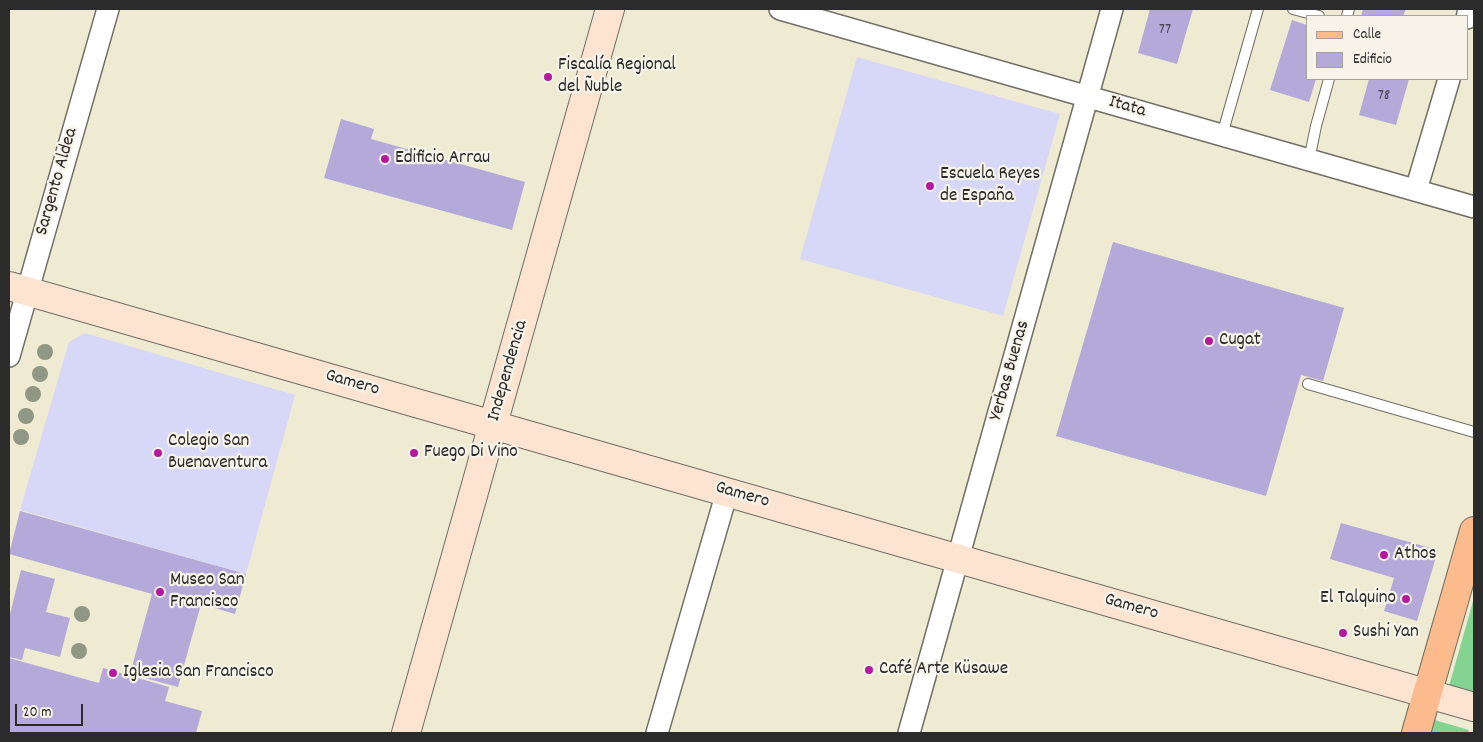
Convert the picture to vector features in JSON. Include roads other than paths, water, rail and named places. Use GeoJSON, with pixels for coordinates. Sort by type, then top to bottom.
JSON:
{"type":"FeatureCollection","features":[{"type":"Feature","properties":{"kind":"main road"},"geometry":{"type":"LineString","coordinates":[[1416,733],[1474,531]]}},
{"type":"Feature","properties":{"kind":"street","name":"Sargento Aldea"},"geometry":{"type":"LineString","coordinates":[[9,356],[18,288],[108,9]]}},
{"type":"Feature","properties":{"kind":"street","name":"Independencia"},"geometry":{"type":"LineString","coordinates":[[406,733],[610,9]]}},
{"type":"Feature","properties":{"kind":"street","name":"Itata"},"geometry":{"type":"LineString","coordinates":[[780,9],[1474,207]]}},
{"type":"Feature","properties":{"kind":"street","name":"Yerbas Buenas"},"geometry":{"type":"LineString","coordinates":[[909,733],[1112,9]]}},
{"type":"Feature","properties":{"kind":"street"},"geometry":{"type":"LineString","coordinates":[[1416,190],[1449,80]]}},
{"type":"Feature","properties":{"kind":"street","name":"Gamero"},"geometry":{"type":"LineString","coordinates":[[18,288],[1474,707]]}},
{"type":"Feature","properties":{"kind":"street"},"geometry":{"type":"LineString","coordinates":[[657,733],[728,492]]}},
{"type":"Feature","properties":{"kind":"lane"},"geometry":{"type":"LineString","coordinates":[[1222,135],[1258,9]]}},
{"type":"Feature","properties":{"kind":"lane"},"geometry":{"type":"LineString","coordinates":[[1293,9],[1315,15]]}},
{"type":"Feature","properties":{"kind":"lane"},"geometry":{"type":"LineString","coordinates":[[1308,160],[1329,80]]}},
{"type":"Feature","properties":{"kind":"lane"},"geometry":{"type":"LineString","coordinates":[[1308,384],[1474,432]]}},
{"type":"Feature","properties":{"kind":"place","name":"Fiscalía Regional del Ñuble"},"geometry":{"type":"Point","coordinates":[548,77]}},
{"type":"Feature","properties":{"kind":"place","name":"Edificio Arrau"},"geometry":{"type":"Point","coordinates":[385,159]}},
{"type":"Feature","properties":{"kind":"place","name":"Escuela Reyes de España"},"geometry":{"type":"Point","coordinates":[930,186]}},
{"type":"Feature","properties":{"kind":"place","name":"Cugat"},"geometry":{"type":"Point","coordinates":[1209,341]}},
{"type":"Feature","properties":{"kind":"place","name":"Colegio San Buenaventura"},"geometry":{"type":"Point","coordinates":[158,453]}},
{"type":"Feature","properties":{"kind":"place","name":"Fuego Di Vino"},"geometry":{"type":"Point","coordinates":[414,453]}},
{"type":"Feature","properties":{"kind":"place","name":"Athos"},"geometry":{"type":"Point","coordinates":[1384,555]}},
{"type":"Feature","properties":{"kind":"place","name":"Museo San Francisco"},"geometry":{"type":"Point","coordinates":[160,592]}},
{"type":"Feature","properties":{"kind":"place","name":"El Talquino"},"geometry":{"type":"Point","coordinates":[1406,599]}},
{"type":"Feature","properties":{"kind":"place","name":"Sushi Yan"},"geometry":{"type":"Point","coordinates":[1343,633]}},
{"type":"Feature","properties":{"kind":"place","name":"Café Arte Küsawe"},"geometry":{"type":"Point","coordinates":[869,670]}},
{"type":"Feature","properties":{"kind":"place","name":"Iglesia San Francisco"},"geometry":{"type":"Point","coordinates":[113,673]}}]}
